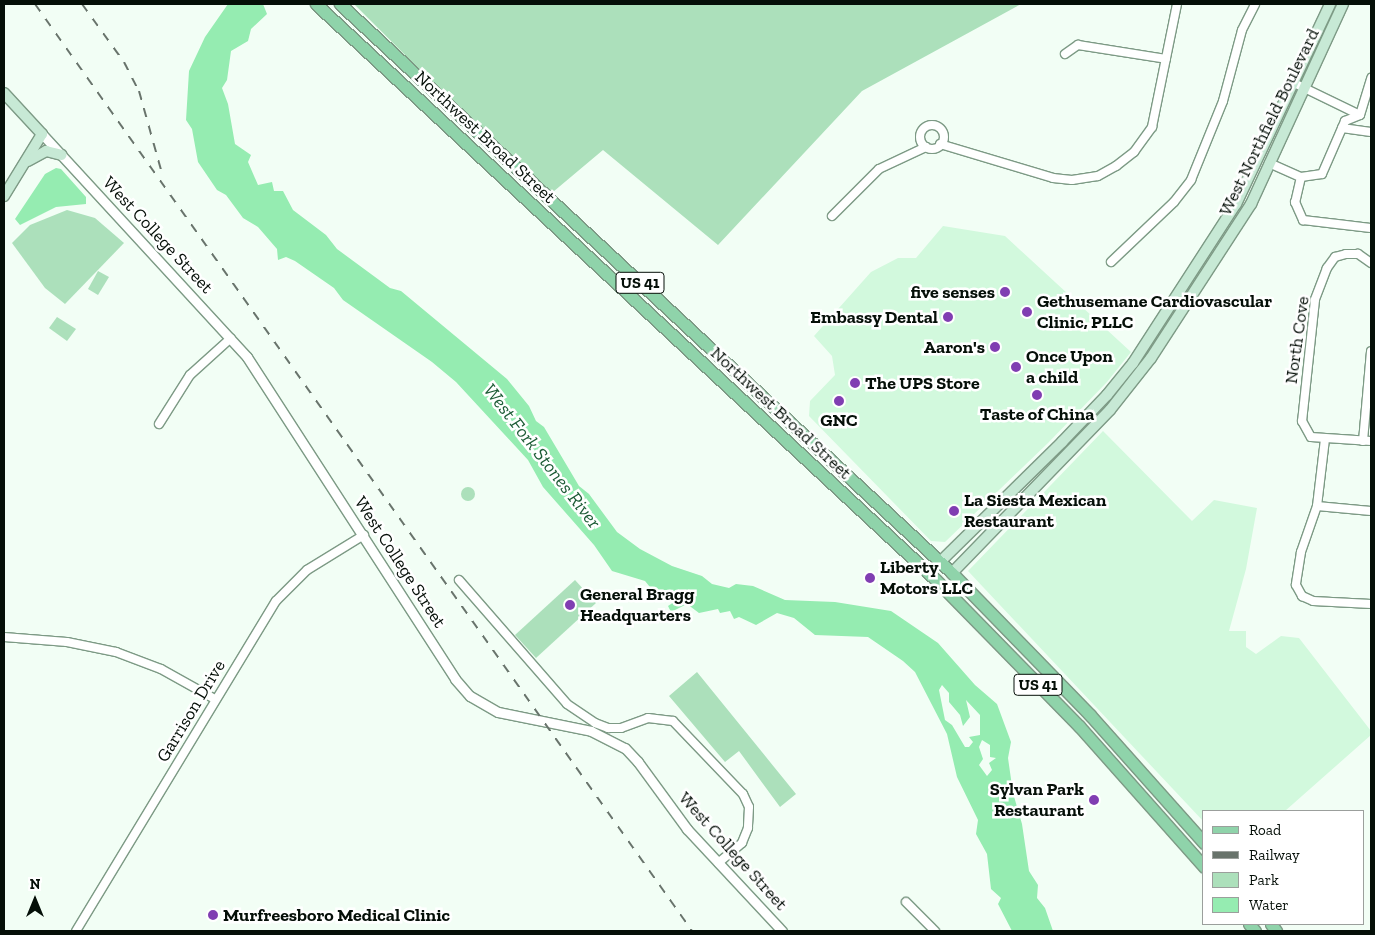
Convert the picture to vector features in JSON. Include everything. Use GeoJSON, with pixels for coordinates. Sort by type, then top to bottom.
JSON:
{"type":"FeatureCollection","features":[{"type":"Feature","properties":{"kind":"main road","name":"Northwest Broad Street"},"geometry":{"type":"LineString","coordinates":[[316,4],[935,579],[1079,726],[1162,817],[1202,865]]}},
{"type":"Feature","properties":{"kind":"main road","name":"Northwest Broad Street"},"geometry":{"type":"LineString","coordinates":[[340,4],[952,573],[1090,715],[1202,841]]}},
{"type":"Feature","properties":{"kind":"main road","name":"West Northfield Boulevard"},"geometry":{"type":"LineString","coordinates":[[940,562],[1108,395],[1216,238],[1241,195],[1330,4]]}},
{"type":"Feature","properties":{"kind":"main road","name":"West Northfield Boulevard"},"geometry":{"type":"LineString","coordinates":[[952,573],[1129,388],[1226,245],[1251,204],[1343,4]]}},
{"type":"Feature","properties":{"kind":"main road"},"geometry":{"type":"LineString","coordinates":[[4,93],[42,134],[4,196]]}},
{"type":"Feature","properties":{"kind":"main road"},"geometry":{"type":"LineString","coordinates":[[471,148],[482,136]]}},
{"type":"Feature","properties":{"kind":"main road"},"geometry":{"type":"LineString","coordinates":[[23,165],[46,151],[62,156]]}},
{"type":"Feature","properties":{"kind":"main road"},"geometry":{"type":"LineString","coordinates":[[536,209],[547,197]]}},
{"type":"Feature","properties":{"kind":"main road"},"geometry":{"type":"LineString","coordinates":[[1216,238],[1226,245]]}},
{"type":"Feature","properties":{"kind":"main road"},"geometry":{"type":"LineString","coordinates":[[698,360],[710,348]]}},
{"type":"Feature","properties":{"kind":"main road"},"geometry":{"type":"LineString","coordinates":[[759,416],[770,404]]}},
{"type":"Feature","properties":{"kind":"main road"},"geometry":{"type":"LineString","coordinates":[[804,458],[816,446]]}},
{"type":"Feature","properties":{"kind":"main road"},"geometry":{"type":"LineString","coordinates":[[935,579],[940,562]]}},
{"type":"Feature","properties":{"kind":"main road"},"geometry":{"type":"LineString","coordinates":[[935,579],[952,573]]}},
{"type":"Feature","properties":{"kind":"main road"},"geometry":{"type":"LineString","coordinates":[[1079,726],[1090,715]]}},
{"type":"Feature","properties":{"kind":"main road"},"geometry":{"type":"LineString","coordinates":[[1162,817],[1172,807]]}},
{"type":"Feature","properties":{"kind":"street"},"geometry":{"type":"LineString","coordinates":[[832,216],[879,169],[926,147],[933,148],[940,144],[1053,178],[1072,180],[1098,176],[1134,152],[1152,127],[1177,4]]}},
{"type":"Feature","properties":{"kind":"street"},"geometry":{"type":"LineString","coordinates":[[1111,262],[1174,202],[1191,180],[1223,101],[1242,30],[1255,4]]}},
{"type":"Feature","properties":{"kind":"street"},"geometry":{"type":"LineString","coordinates":[[1065,54],[1078,45],[1166,59]]}},
{"type":"Feature","properties":{"kind":"street"},"geometry":{"type":"LineString","coordinates":[[1269,164],[1301,177],[1322,174],[1345,122],[1360,115],[1369,91],[1371,78]]}},
{"type":"Feature","properties":{"kind":"street"},"geometry":{"type":"LineString","coordinates":[[1294,84],[1360,115]]}},
{"type":"Feature","properties":{"kind":"street"},"geometry":{"type":"LineString","coordinates":[[926,147],[920,137],[928,126],[942,131],[940,144]]}},
{"type":"Feature","properties":{"kind":"street"},"geometry":{"type":"LineString","coordinates":[[1342,128],[1371,132]]}},
{"type":"Feature","properties":{"kind":"street","name":"West College Street"},"geometry":{"type":"LineString","coordinates":[[42,134],[231,338],[263,378],[455,678],[470,696],[498,712],[592,731],[625,748],[718,863],[782,931]]}},
{"type":"Feature","properties":{"kind":"street"},"geometry":{"type":"LineString","coordinates":[[1301,177],[1295,202],[1303,220],[1371,228]]}},
{"type":"Feature","properties":{"kind":"street","name":"North Cove"},"geometry":{"type":"LineString","coordinates":[[1325,439],[1311,437],[1302,421],[1320,285],[1326,268],[1335,257],[1358,254],[1371,262]]}},
{"type":"Feature","properties":{"kind":"street"},"geometry":{"type":"LineString","coordinates":[[159,424],[190,375],[231,338]]}},
{"type":"Feature","properties":{"kind":"street"},"geometry":{"type":"LineString","coordinates":[[1371,351],[1367,441],[1325,439],[1317,506],[1301,552],[1296,585],[1302,596],[1313,600],[1371,604]]}},
{"type":"Feature","properties":{"kind":"street"},"geometry":{"type":"LineString","coordinates":[[1317,506],[1371,512]]}},
{"type":"Feature","properties":{"kind":"street","name":"Garrison Drive"},"geometry":{"type":"LineString","coordinates":[[76,931],[276,601],[307,570],[364,535]]}},
{"type":"Feature","properties":{"kind":"street"},"geometry":{"type":"LineString","coordinates":[[459,580],[567,704],[595,724],[608,728],[621,728],[648,718],[673,721],[743,794],[749,807],[748,828],[742,843],[718,863]]}},
{"type":"Feature","properties":{"kind":"street"},"geometry":{"type":"LineString","coordinates":[[4,638],[67,642],[116,652],[161,669],[215,699]]}},
{"type":"Feature","properties":{"kind":"street"},"geometry":{"type":"LineString","coordinates":[[906,902],[935,931]]}},
{"type":"Feature","properties":{"kind":"shaded area"},"geometry":{"type":"Polygon","coordinates":[[[943,226],[1005,236],[1131,352],[1107,382],[1048,443],[945,542],[931,541],[809,416],[810,401],[835,375],[832,356],[814,336],[871,272],[898,258],[916,258],[943,226]]]}},
{"type":"Feature","properties":{"kind":"shaded area"},"geometry":{"type":"Polygon","coordinates":[[[1103,431],[1192,521],[1214,500],[1257,508],[1246,569],[1229,631],[1246,631],[1246,647],[1256,654],[1281,636],[1299,638],[1371,731],[1371,735],[1286,810],[1202,810],[1202,820],[968,571],[1103,431]]]}},
{"type":"Feature","properties":{"kind":"green space"},"geometry":{"type":"Polygon","coordinates":[[[354,4],[1021,4],[862,91],[718,245],[603,150],[547,197],[354,4]]]}},
{"type":"Feature","properties":{"kind":"green space"},"geometry":{"type":"Polygon","coordinates":[[[67,210],[95,218],[124,243],[65,304],[45,288],[12,243],[30,225],[67,210]]]}},
{"type":"Feature","properties":{"kind":"green space"},"geometry":{"type":"Polygon","coordinates":[[[98,271],[109,277],[98,295],[88,289],[98,271]]]}},
{"type":"Feature","properties":{"kind":"green space"},"geometry":{"type":"Polygon","coordinates":[[[57,317],[76,329],[67,341],[49,328],[57,317]]]}},
{"type":"Feature","properties":{"kind":"green space"},"geometry":{"type":"Polygon","coordinates":[[[465,487],[471,487],[475,494],[471,501],[465,501],[461,497],[461,491],[465,487]]]}},
{"type":"Feature","properties":{"kind":"green space"},"geometry":{"type":"Polygon","coordinates":[[[575,580],[596,603],[536,658],[515,635],[575,580]]]}},
{"type":"Feature","properties":{"kind":"green space"},"geometry":{"type":"Polygon","coordinates":[[[697,672],[796,794],[780,807],[739,751],[725,762],[669,696],[697,672]]]}},
{"type":"Feature","properties":{"kind":"water","name":"West Fork Stones River"},"geometry":{"type":"Polygon","coordinates":[[[228,4],[263,4],[267,14],[251,29],[248,41],[231,51],[227,80],[222,88],[228,104],[235,144],[251,155],[248,162],[258,185],[272,182],[274,191],[283,191],[293,210],[326,235],[337,249],[390,288],[401,291],[507,379],[529,406],[536,421],[544,427],[579,486],[589,494],[617,532],[640,549],[672,566],[702,576],[712,584],[729,588],[736,584],[753,586],[785,600],[835,602],[891,611],[938,643],[975,685],[997,704],[1011,742],[1008,758],[1013,793],[1022,824],[1029,871],[1038,885],[1037,898],[1045,908],[1053,931],[1012,931],[998,904],[1001,898],[991,889],[987,854],[976,834],[978,820],[957,777],[947,734],[915,672],[903,661],[868,637],[815,635],[794,618],[777,613],[756,625],[739,617],[734,619],[730,611],[720,613],[718,609],[699,613],[687,604],[671,612],[668,606],[674,602],[675,593],[662,596],[654,592],[645,581],[612,571],[594,545],[543,487],[528,460],[456,382],[432,362],[343,300],[334,288],[295,261],[286,257],[278,260],[277,249],[258,227],[243,218],[226,195],[217,190],[198,162],[192,129],[186,120],[189,71],[205,37],[228,4]],[[942,685],[939,690],[945,720],[952,725],[965,747],[969,747],[973,742],[969,737],[980,735],[980,715],[966,700],[970,717],[963,726],[960,715],[949,702],[949,693],[942,685]],[[982,740],[979,747],[983,759],[979,765],[987,776],[992,770],[989,763],[996,758],[990,757],[990,745],[982,740]]]}},
{"type":"Feature","properties":{"kind":"water"},"geometry":{"type":"Polygon","coordinates":[[[56,168],[61,169],[86,197],[86,204],[56,207],[20,225],[15,219],[45,174],[56,168]]]}},
{"type":"Feature","properties":{"kind":"railway"},"geometry":{"type":"LineString","coordinates":[[35,4],[692,931]]}},
{"type":"Feature","properties":{"kind":"railway"},"geometry":{"type":"LineString","coordinates":[[82,4],[124,62],[139,91],[163,177]]}},
{"type":"Feature","properties":{"kind":"place","name":"five senses"},"geometry":{"type":"Point","coordinates":[1005,292]}},
{"type":"Feature","properties":{"kind":"place","name":"Gethusemane Cardiovascular Clinic, PLLC"},"geometry":{"type":"Point","coordinates":[1027,312]}},
{"type":"Feature","properties":{"kind":"place","name":"Embassy Dental"},"geometry":{"type":"Point","coordinates":[948,317]}},
{"type":"Feature","properties":{"kind":"place","name":"Aaron's"},"geometry":{"type":"Point","coordinates":[995,347]}},
{"type":"Feature","properties":{"kind":"place","name":"Once Upon a child"},"geometry":{"type":"Point","coordinates":[1016,367]}},
{"type":"Feature","properties":{"kind":"place","name":"The UPS Store"},"geometry":{"type":"Point","coordinates":[855,383]}},
{"type":"Feature","properties":{"kind":"place","name":"Taste of China"},"geometry":{"type":"Point","coordinates":[1037,395]}},
{"type":"Feature","properties":{"kind":"place","name":"GNC"},"geometry":{"type":"Point","coordinates":[839,401]}},
{"type":"Feature","properties":{"kind":"place","name":"La Siesta Mexican Restaurant"},"geometry":{"type":"Point","coordinates":[954,511]}},
{"type":"Feature","properties":{"kind":"place","name":"Liberty Motors LLC"},"geometry":{"type":"Point","coordinates":[870,578]}},
{"type":"Feature","properties":{"kind":"place","name":"General Bragg Headquarters"},"geometry":{"type":"Point","coordinates":[570,605]}},
{"type":"Feature","properties":{"kind":"place","name":"Sylvan Park Restaurant"},"geometry":{"type":"Point","coordinates":[1094,800]}},
{"type":"Feature","properties":{"kind":"place","name":"Murfreesboro Medical Clinic"},"geometry":{"type":"Point","coordinates":[213,915]}}]}
